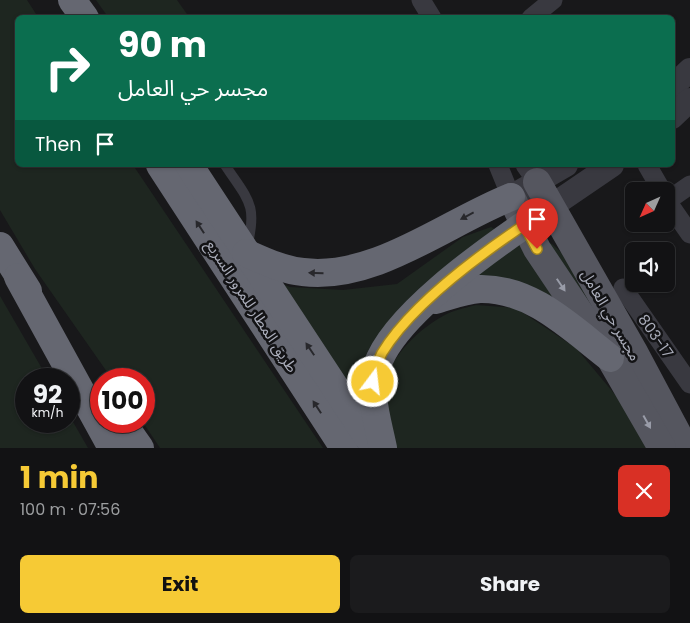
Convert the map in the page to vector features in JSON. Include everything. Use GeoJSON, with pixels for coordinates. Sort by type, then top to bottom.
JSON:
{"type":"FeatureCollection","features":[{"type":"Feature","properties":{"kind":"highway"},"geometry":{"type":"LineString","coordinates":[[54,0],[63,15]]}},
{"type":"Feature","properties":{"kind":"highway"},"geometry":{"type":"LineString","coordinates":[[72,0],[83,15]]}},
{"type":"Feature","properties":{"kind":"highway","name":"طريق المطار للمرور السريع"},"geometry":{"type":"LineString","coordinates":[[161,167],[344,448]]}},
{"type":"Feature","properties":{"kind":"highway"},"geometry":{"type":"LineString","coordinates":[[190,167],[375,448]]}},
{"type":"Feature","properties":{"kind":"highway"},"geometry":{"type":"LineString","coordinates":[[246,253],[278,266],[303,272],[329,273],[358,268],[382,259],[483,208],[511,197]]}},
{"type":"Feature","properties":{"kind":"highway"},"geometry":{"type":"LineString","coordinates":[[383,448],[373,400],[376,366],[387,347],[424,304],[498,242],[524,225]]}},
{"type":"Feature","properties":{"kind":"highway"},"geometry":{"type":"LineString","coordinates":[[0,246],[112,448]]}},
{"type":"Feature","properties":{"kind":"highway"},"geometry":{"type":"LineString","coordinates":[[18,277],[90,378]]}},
{"type":"Feature","properties":{"kind":"highway"},"geometry":{"type":"LineString","coordinates":[[424,304],[469,291],[506,291],[528,298],[610,358]]}},
{"type":"Feature","properties":{"kind":"highway"},"geometry":{"type":"LineString","coordinates":[[129,433],[140,448]]}},
{"type":"Feature","properties":{"kind":"main road","name":"مجسر حي العامل"},"geometry":{"type":"LineString","coordinates":[[531,173],[635,354],[684,448]]}},
{"type":"Feature","properties":{"kind":"main road","name":"مجسر حي العامل"},"geometry":{"type":"LineString","coordinates":[[511,197],[537,249],[610,358],[662,448]]}},
{"type":"Feature","properties":{"kind":"street"},"geometry":{"type":"LineString","coordinates":[[421,0],[430,15]]}},
{"type":"Feature","properties":{"kind":"street"},"geometry":{"type":"LineString","coordinates":[[535,15],[553,0]]}},
{"type":"Feature","properties":{"kind":"street"},"geometry":{"type":"LineString","coordinates":[[675,84],[690,70]]}},
{"type":"Feature","properties":{"kind":"street"},"geometry":{"type":"LineString","coordinates":[[675,115],[690,100]]}},
{"type":"Feature","properties":{"kind":"street"},"geometry":{"type":"LineString","coordinates":[[499,167],[511,197],[531,173],[557,167]]}},
{"type":"Feature","properties":{"kind":"street"},"geometry":{"type":"LineString","coordinates":[[524,225],[609,167]]}},
{"type":"Feature","properties":{"kind":"street"},"geometry":{"type":"LineString","coordinates":[[648,167],[657,182]]}},
{"type":"Feature","properties":{"kind":"street"},"geometry":{"type":"LineString","coordinates":[[675,192],[690,185]]}},
{"type":"Feature","properties":{"kind":"street"},"geometry":{"type":"LineString","coordinates":[[675,212],[690,234]]}},
{"type":"Feature","properties":{"kind":"street","name":"803-17"},"geometry":{"type":"LineString","coordinates":[[623,288],[690,384]]}},
{"type":"Feature","properties":{"kind":"lane"},"geometry":{"type":"LineString","coordinates":[[226,167],[252,206],[252,228],[246,253]]}},
{"type":"Feature","properties":{"kind":"shaded area"},"geometry":{"type":"Polygon","coordinates":[[[0,0],[27,0],[37,15],[15,15],[15,167],[134,167],[323,448],[160,448],[150,433],[155,433],[155,368],[104,368],[35,269],[0,210],[0,0]]]}},
{"type":"Feature","properties":{"kind":"shaded area"},"geometry":{"type":"Polygon","coordinates":[[[96,0],[177,0],[188,15],[107,15],[96,0]]]}},
{"type":"Feature","properties":{"kind":"shaded area"},"geometry":{"type":"Polygon","coordinates":[[[491,227],[498,231],[364,368],[358,381],[359,403],[280,283],[290,287],[343,290],[397,284],[463,237],[491,227]]]}},
{"type":"Feature","properties":{"kind":"shaded area"},"geometry":{"type":"Polygon","coordinates":[[[518,241],[564,307],[476,276],[518,241]]]}},
{"type":"Feature","properties":{"kind":"shaded area"},"geometry":{"type":"Polygon","coordinates":[[[545,241],[552,244],[562,253],[617,344],[545,241]]]}},
{"type":"Feature","properties":{"kind":"shaded area"},"geometry":{"type":"Polygon","coordinates":[[[0,296],[42,368],[15,368],[15,433],[79,433],[88,448],[0,448],[0,296]]]}},
{"type":"Feature","properties":{"kind":"shaded area"},"geometry":{"type":"Polygon","coordinates":[[[476,305],[516,308],[576,348],[628,410],[649,448],[396,448],[383,404],[383,390],[393,364],[410,341],[432,323],[451,312],[476,305]]]}},
{"type":"Feature","properties":{"kind":"route"},"geometry":{"type":"LineString","coordinates":[[373,382],[376,366],[382,353],[402,327],[424,304],[498,242],[524,225],[537,249]]}}]}
